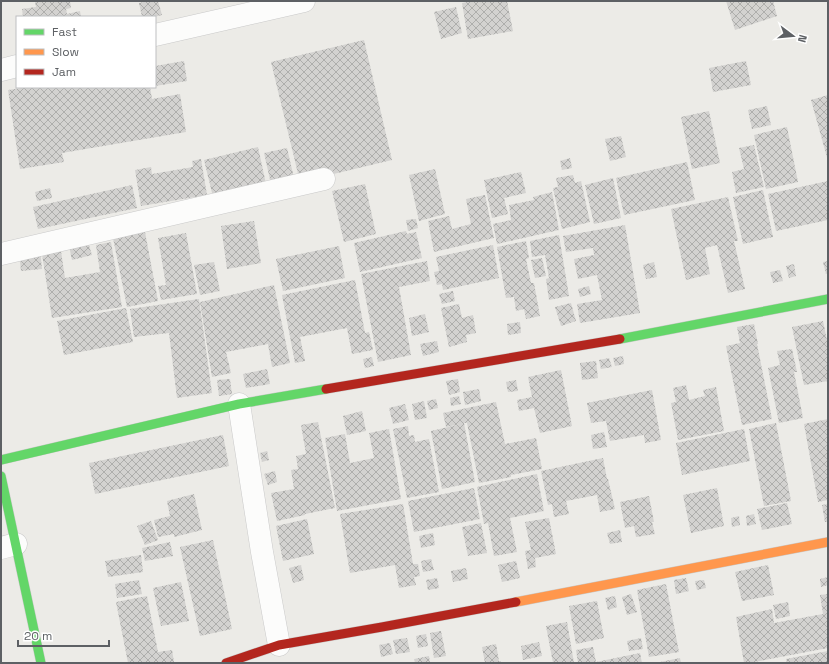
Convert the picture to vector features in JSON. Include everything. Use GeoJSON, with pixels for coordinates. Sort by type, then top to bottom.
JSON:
{"type":"FeatureCollection","features":[{"type":"Feature","properties":{"kind":"street"},"geometry":{"type":"LineString","coordinates":[[156,35],[304,1]]}},
{"type":"Feature","properties":{"kind":"street"},"geometry":{"type":"LineString","coordinates":[[1,70],[16,66]]}},
{"type":"Feature","properties":{"kind":"street"},"geometry":{"type":"LineString","coordinates":[[1,254],[324,179]]}},
{"type":"Feature","properties":{"kind":"street"},"geometry":{"type":"LineString","coordinates":[[1,460],[239,404],[612,340],[828,299]]}},
{"type":"Feature","properties":{"kind":"street"},"geometry":{"type":"LineString","coordinates":[[239,404],[262,552],[279,645]]}},
{"type":"Feature","properties":{"kind":"street"},"geometry":{"type":"LineString","coordinates":[[1,476],[8,546],[41,663]]}},
{"type":"Feature","properties":{"kind":"street"},"geometry":{"type":"LineString","coordinates":[[226,663],[279,645],[382,627],[828,542]]}},
{"type":"Feature","properties":{"kind":"building"},"geometry":{"type":"Polygon","coordinates":[[[35,1],[70,1],[71,8],[66,9],[67,14],[80,11],[81,16],[23,16],[22,9],[36,7],[35,1]]]}},
{"type":"Feature","properties":{"kind":"building"},"geometry":{"type":"Polygon","coordinates":[[[158,1],[162,15],[156,16],[142,16],[139,3],[158,1]]]}},
{"type":"Feature","properties":{"kind":"building"},"geometry":{"type":"Polygon","coordinates":[[[472,1],[507,1],[513,31],[468,39],[462,3],[472,1]]]}},
{"type":"Feature","properties":{"kind":"building"},"geometry":{"type":"Polygon","coordinates":[[[726,1],[773,1],[777,16],[735,30],[726,1]]]}},
{"type":"Feature","properties":{"kind":"building"},"geometry":{"type":"Polygon","coordinates":[[[456,7],[462,33],[441,39],[434,12],[456,7]]]}},
{"type":"Feature","properties":{"kind":"building"},"geometry":{"type":"Polygon","coordinates":[[[364,40],[392,160],[300,182],[271,62],[364,40]]]}},
{"type":"Feature","properties":{"kind":"building"},"geometry":{"type":"Polygon","coordinates":[[[184,61],[187,81],[156,86],[156,66],[184,61]]]}},
{"type":"Feature","properties":{"kind":"building"},"geometry":{"type":"Polygon","coordinates":[[[746,61],[751,85],[713,92],[709,68],[746,61]]]}},
{"type":"Feature","properties":{"kind":"building"},"geometry":{"type":"Polygon","coordinates":[[[21,88],[150,88],[152,99],[180,94],[186,132],[62,153],[64,162],[20,169],[8,90],[21,88]]]}},
{"type":"Feature","properties":{"kind":"building"},"geometry":{"type":"Polygon","coordinates":[[[828,95],[828,161],[811,100],[828,95]]]}},
{"type":"Feature","properties":{"kind":"building"},"geometry":{"type":"Polygon","coordinates":[[[767,106],[771,125],[752,129],[748,110],[767,106]]]}},
{"type":"Feature","properties":{"kind":"building"},"geometry":{"type":"Polygon","coordinates":[[[709,111],[720,163],[692,169],[681,117],[709,111]]]}},
{"type":"Feature","properties":{"kind":"building"},"geometry":{"type":"Polygon","coordinates":[[[787,127],[798,182],[766,189],[754,135],[787,127]]]}},
{"type":"Feature","properties":{"kind":"building"},"geometry":{"type":"Polygon","coordinates":[[[621,136],[626,157],[610,161],[605,139],[621,136]]]}},
{"type":"Feature","properties":{"kind":"building"},"geometry":{"type":"Polygon","coordinates":[[[754,145],[764,187],[736,193],[732,172],[744,169],[739,148],[754,145]]]}},
{"type":"Feature","properties":{"kind":"building"},"geometry":{"type":"Polygon","coordinates":[[[258,147],[266,184],[213,197],[204,160],[258,147]]]}},
{"type":"Feature","properties":{"kind":"building"},"geometry":{"type":"Polygon","coordinates":[[[287,148],[294,178],[271,184],[264,153],[287,148]]]}},
{"type":"Feature","properties":{"kind":"building"},"geometry":{"type":"Polygon","coordinates":[[[570,158],[572,168],[562,170],[560,161],[570,158]]]}},
{"type":"Feature","properties":{"kind":"building"},"geometry":{"type":"Polygon","coordinates":[[[201,159],[207,195],[141,206],[135,170],[151,167],[152,174],[193,167],[192,161],[201,159]]]}},
{"type":"Feature","properties":{"kind":"building"},"geometry":{"type":"Polygon","coordinates":[[[687,162],[695,200],[624,215],[616,178],[687,162]]]}},
{"type":"Feature","properties":{"kind":"building"},"geometry":{"type":"Polygon","coordinates":[[[435,169],[445,214],[419,221],[409,175],[435,169]]]}},
{"type":"Feature","properties":{"kind":"building"},"geometry":{"type":"Polygon","coordinates":[[[521,172],[526,193],[504,198],[508,214],[492,218],[484,180],[521,172]]]}},
{"type":"Feature","properties":{"kind":"building"},"geometry":{"type":"Polygon","coordinates":[[[573,175],[575,183],[581,181],[590,222],[562,229],[553,188],[558,187],[556,178],[573,175]]]}},
{"type":"Feature","properties":{"kind":"building"},"geometry":{"type":"Polygon","coordinates":[[[613,178],[621,218],[594,224],[585,185],[613,178]]]}},
{"type":"Feature","properties":{"kind":"building"},"geometry":{"type":"Polygon","coordinates":[[[828,181],[828,220],[776,231],[768,194],[828,181]]]}},
{"type":"Feature","properties":{"kind":"building"},"geometry":{"type":"Polygon","coordinates":[[[365,184],[376,234],[344,242],[332,191],[365,184]]]}},
{"type":"Feature","properties":{"kind":"building"},"geometry":{"type":"Polygon","coordinates":[[[132,185],[137,208],[38,229],[33,207],[132,185]]]}},
{"type":"Feature","properties":{"kind":"building"},"geometry":{"type":"Polygon","coordinates":[[[50,188],[52,198],[37,201],[35,192],[50,188]]]}},
{"type":"Feature","properties":{"kind":"building"},"geometry":{"type":"Polygon","coordinates":[[[763,190],[773,237],[743,244],[733,197],[763,190]]]}},
{"type":"Feature","properties":{"kind":"building"},"geometry":{"type":"Polygon","coordinates":[[[552,192],[559,230],[497,244],[493,224],[511,220],[509,205],[534,200],[533,197],[552,192]]]}},
{"type":"Feature","properties":{"kind":"building"},"geometry":{"type":"Polygon","coordinates":[[[485,195],[494,238],[434,252],[428,221],[449,216],[452,229],[471,224],[466,199],[485,195]]]}},
{"type":"Feature","properties":{"kind":"building"},"geometry":{"type":"Polygon","coordinates":[[[728,197],[738,241],[734,241],[745,289],[728,293],[717,245],[705,248],[710,274],[686,280],[671,209],[728,197]]]}},
{"type":"Feature","properties":{"kind":"building"},"geometry":{"type":"Polygon","coordinates":[[[416,219],[418,228],[408,231],[406,220],[416,219]]]}},
{"type":"Feature","properties":{"kind":"building"},"geometry":{"type":"Polygon","coordinates":[[[254,221],[261,263],[227,269],[221,226],[254,221]]]}},
{"type":"Feature","properties":{"kind":"building"},"geometry":{"type":"Polygon","coordinates":[[[625,225],[640,313],[580,323],[577,304],[602,300],[597,275],[578,279],[574,259],[594,255],[593,248],[566,252],[563,236],[625,225]]]}},
{"type":"Feature","properties":{"kind":"building"},"geometry":{"type":"Polygon","coordinates":[[[406,231],[407,234],[416,232],[422,258],[360,272],[354,243],[406,231]]]}},
{"type":"Feature","properties":{"kind":"building"},"geometry":{"type":"Polygon","coordinates":[[[145,232],[158,301],[127,307],[113,238],[145,232]]]}},
{"type":"Feature","properties":{"kind":"building"},"geometry":{"type":"Polygon","coordinates":[[[186,233],[197,294],[161,300],[158,286],[166,285],[158,238],[186,233]]]}},
{"type":"Feature","properties":{"kind":"building"},"geometry":{"type":"Polygon","coordinates":[[[559,235],[569,296],[549,300],[546,279],[549,278],[545,255],[532,257],[530,241],[559,235]]]}},
{"type":"Feature","properties":{"kind":"building"},"geometry":{"type":"Polygon","coordinates":[[[526,241],[529,258],[526,259],[531,283],[534,283],[540,316],[526,319],[524,309],[516,311],[514,297],[506,298],[497,247],[526,241]]]}},
{"type":"Feature","properties":{"kind":"building"},"geometry":{"type":"Polygon","coordinates":[[[88,242],[92,255],[72,260],[69,246],[88,242]]]}},
{"type":"Feature","properties":{"kind":"building"},"geometry":{"type":"Polygon","coordinates":[[[111,242],[122,307],[52,318],[42,254],[61,251],[65,278],[100,272],[96,245],[111,242]]]}},
{"type":"Feature","properties":{"kind":"building"},"geometry":{"type":"Polygon","coordinates":[[[493,245],[499,278],[443,290],[442,284],[437,285],[434,272],[439,271],[436,257],[493,245]]]}},
{"type":"Feature","properties":{"kind":"building"},"geometry":{"type":"Polygon","coordinates":[[[339,246],[345,278],[283,291],[276,259],[339,246]]]}},
{"type":"Feature","properties":{"kind":"building"},"geometry":{"type":"Polygon","coordinates":[[[40,249],[42,269],[21,271],[19,252],[40,249]]]}},
{"type":"Feature","properties":{"kind":"building"},"geometry":{"type":"Polygon","coordinates":[[[542,258],[546,276],[535,278],[531,260],[542,258]]]}},
{"type":"Feature","properties":{"kind":"building"},"geometry":{"type":"Polygon","coordinates":[[[427,261],[430,281],[399,287],[411,355],[378,362],[361,274],[427,261]]]}},
{"type":"Feature","properties":{"kind":"building"},"geometry":{"type":"Polygon","coordinates":[[[828,261],[828,273],[826,274],[823,262],[828,261]]]}},
{"type":"Feature","properties":{"kind":"building"},"geometry":{"type":"Polygon","coordinates":[[[214,262],[220,291],[200,295],[194,265],[214,262]]]}},
{"type":"Feature","properties":{"kind":"building"},"geometry":{"type":"Polygon","coordinates":[[[654,262],[657,277],[646,279],[643,265],[654,262]]]}},
{"type":"Feature","properties":{"kind":"building"},"geometry":{"type":"Polygon","coordinates":[[[794,264],[796,276],[789,278],[786,266],[794,264]]]}},
{"type":"Feature","properties":{"kind":"building"},"geometry":{"type":"Polygon","coordinates":[[[780,270],[783,281],[773,283],[770,272],[780,270]]]}},
{"type":"Feature","properties":{"kind":"building"},"geometry":{"type":"Polygon","coordinates":[[[355,280],[365,333],[369,332],[373,350],[352,354],[347,328],[300,337],[305,361],[295,363],[282,295],[355,280]]]}},
{"type":"Feature","properties":{"kind":"building"},"geometry":{"type":"Polygon","coordinates":[[[274,285],[290,363],[272,367],[268,344],[226,352],[231,373],[212,377],[200,302],[274,285]]]}},
{"type":"Feature","properties":{"kind":"building"},"geometry":{"type":"Polygon","coordinates":[[[589,286],[591,294],[580,297],[578,289],[589,286]]]}},
{"type":"Feature","properties":{"kind":"building"},"geometry":{"type":"Polygon","coordinates":[[[453,291],[455,301],[442,304],[439,294],[453,291]]]}},
{"type":"Feature","properties":{"kind":"building"},"geometry":{"type":"Polygon","coordinates":[[[199,299],[212,393],[177,398],[169,333],[134,337],[130,309],[199,299]]]}},
{"type":"Feature","properties":{"kind":"building"},"geometry":{"type":"Polygon","coordinates":[[[571,303],[576,321],[561,326],[555,307],[571,303]]]}},
{"type":"Feature","properties":{"kind":"building"},"geometry":{"type":"Polygon","coordinates":[[[459,304],[462,318],[473,315],[476,333],[466,335],[467,342],[449,347],[441,308],[459,304]]]}},
{"type":"Feature","properties":{"kind":"building"},"geometry":{"type":"Polygon","coordinates":[[[126,308],[133,342],[64,355],[57,321],[126,308]]]}},
{"type":"Feature","properties":{"kind":"building"},"geometry":{"type":"Polygon","coordinates":[[[425,314],[429,332],[412,336],[409,318],[425,314]]]}},
{"type":"Feature","properties":{"kind":"building"},"geometry":{"type":"Polygon","coordinates":[[[823,321],[828,345],[828,381],[804,385],[792,327],[823,321]]]}},
{"type":"Feature","properties":{"kind":"building"},"geometry":{"type":"Polygon","coordinates":[[[520,322],[521,333],[508,335],[507,324],[520,322]]]}},
{"type":"Feature","properties":{"kind":"building"},"geometry":{"type":"Polygon","coordinates":[[[754,324],[772,419],[742,425],[726,346],[740,343],[737,327],[754,324]]]}},
{"type":"Feature","properties":{"kind":"building"},"geometry":{"type":"Polygon","coordinates":[[[437,341],[439,352],[423,356],[420,344],[437,341]]]}},
{"type":"Feature","properties":{"kind":"building"},"geometry":{"type":"Polygon","coordinates":[[[792,349],[797,372],[794,372],[803,418],[779,423],[768,368],[780,365],[777,351],[792,349]]]}},
{"type":"Feature","properties":{"kind":"building"},"geometry":{"type":"Polygon","coordinates":[[[623,356],[624,364],[615,366],[613,358],[623,356]]]}},
{"type":"Feature","properties":{"kind":"building"},"geometry":{"type":"Polygon","coordinates":[[[372,357],[374,366],[365,368],[363,359],[372,357]]]}},
{"type":"Feature","properties":{"kind":"building"},"geometry":{"type":"Polygon","coordinates":[[[609,358],[612,367],[601,369],[599,360],[609,358]]]}},
{"type":"Feature","properties":{"kind":"building"},"geometry":{"type":"Polygon","coordinates":[[[596,361],[598,378],[582,380],[580,363],[596,361]]]}},
{"type":"Feature","properties":{"kind":"building"},"geometry":{"type":"Polygon","coordinates":[[[267,369],[270,384],[246,388],[243,374],[267,369]]]}},
{"type":"Feature","properties":{"kind":"building"},"geometry":{"type":"Polygon","coordinates":[[[561,370],[572,426],[540,433],[534,408],[519,411],[517,400],[532,397],[528,377],[561,370]]]}},
{"type":"Feature","properties":{"kind":"building"},"geometry":{"type":"Polygon","coordinates":[[[230,379],[232,394],[219,396],[217,380],[230,379]]]}},
{"type":"Feature","properties":{"kind":"building"},"geometry":{"type":"Polygon","coordinates":[[[458,379],[460,392],[449,395],[446,381],[458,379]]]}},
{"type":"Feature","properties":{"kind":"building"},"geometry":{"type":"Polygon","coordinates":[[[516,380],[518,391],[508,392],[506,382],[516,380]]]}},
{"type":"Feature","properties":{"kind":"building"},"geometry":{"type":"Polygon","coordinates":[[[686,385],[689,400],[705,396],[703,390],[716,387],[724,431],[678,440],[671,403],[676,402],[673,388],[686,385]]]}},
{"type":"Feature","properties":{"kind":"building"},"geometry":{"type":"Polygon","coordinates":[[[479,389],[481,401],[465,405],[463,392],[479,389]]]}},
{"type":"Feature","properties":{"kind":"building"},"geometry":{"type":"Polygon","coordinates":[[[652,390],[661,440],[645,443],[644,435],[610,441],[606,421],[591,423],[587,403],[652,390]]]}},
{"type":"Feature","properties":{"kind":"building"},"geometry":{"type":"Polygon","coordinates":[[[459,396],[461,404],[451,406],[450,398],[459,396]]]}},
{"type":"Feature","properties":{"kind":"building"},"geometry":{"type":"Polygon","coordinates":[[[436,399],[438,408],[429,410],[427,401],[436,399]]]}},
{"type":"Feature","properties":{"kind":"building"},"geometry":{"type":"Polygon","coordinates":[[[424,401],[427,418],[415,420],[412,404],[424,401]]]}},
{"type":"Feature","properties":{"kind":"building"},"geometry":{"type":"Polygon","coordinates":[[[496,402],[505,444],[536,438],[542,469],[479,483],[467,423],[464,423],[475,482],[442,489],[431,431],[461,424],[446,427],[443,413],[496,402]]]}},
{"type":"Feature","properties":{"kind":"building"},"geometry":{"type":"Polygon","coordinates":[[[405,404],[409,420],[393,424],[389,408],[405,404]]]}},
{"type":"Feature","properties":{"kind":"building"},"geometry":{"type":"Polygon","coordinates":[[[362,411],[366,431],[347,435],[343,416],[362,411]]]}},
{"type":"Feature","properties":{"kind":"building"},"geometry":{"type":"Polygon","coordinates":[[[828,419],[828,500],[818,502],[804,424],[828,419]]]}},
{"type":"Feature","properties":{"kind":"building"},"geometry":{"type":"Polygon","coordinates":[[[318,422],[335,508],[277,521],[271,493],[294,489],[291,470],[298,469],[296,456],[306,454],[301,425],[318,422]]]}},
{"type":"Feature","properties":{"kind":"building"},"geometry":{"type":"Polygon","coordinates":[[[776,423],[791,501],[764,506],[749,429],[776,423]]]}},
{"type":"Feature","properties":{"kind":"building"},"geometry":{"type":"Polygon","coordinates":[[[408,426],[409,436],[414,435],[415,442],[429,439],[439,492],[407,498],[393,429],[408,426]]]}},
{"type":"Feature","properties":{"kind":"building"},"geometry":{"type":"Polygon","coordinates":[[[389,429],[401,499],[337,511],[325,438],[345,434],[350,463],[374,458],[369,433],[389,429]]]}},
{"type":"Feature","properties":{"kind":"building"},"geometry":{"type":"Polygon","coordinates":[[[744,429],[750,461],[682,475],[676,443],[744,429]]]}},
{"type":"Feature","properties":{"kind":"building"},"geometry":{"type":"Polygon","coordinates":[[[604,432],[607,447],[593,449],[591,435],[604,432]]]}},
{"type":"Feature","properties":{"kind":"building"},"geometry":{"type":"Polygon","coordinates":[[[223,435],[229,466],[95,494],[89,463],[223,435]]]}},
{"type":"Feature","properties":{"kind":"building"},"geometry":{"type":"Polygon","coordinates":[[[267,451],[269,460],[262,462],[260,453],[267,451]]]}},
{"type":"Feature","properties":{"kind":"building"},"geometry":{"type":"Polygon","coordinates":[[[603,458],[615,509],[600,512],[597,495],[566,501],[569,514],[554,517],[552,504],[548,505],[541,471],[603,458]]]}},
{"type":"Feature","properties":{"kind":"building"},"geometry":{"type":"Polygon","coordinates":[[[275,471],[277,482],[268,485],[264,474],[275,471]]]}},
{"type":"Feature","properties":{"kind":"building"},"geometry":{"type":"Polygon","coordinates":[[[537,474],[544,511],[510,518],[517,552],[494,556],[488,523],[484,524],[477,487],[537,474]]]}},
{"type":"Feature","properties":{"kind":"building"},"geometry":{"type":"Polygon","coordinates":[[[474,488],[480,519],[414,532],[408,501],[474,488]]]}},
{"type":"Feature","properties":{"kind":"building"},"geometry":{"type":"Polygon","coordinates":[[[717,488],[724,526],[691,533],[683,495],[717,488]]]}},
{"type":"Feature","properties":{"kind":"building"},"geometry":{"type":"Polygon","coordinates":[[[194,494],[202,530],[174,537],[174,534],[158,537],[154,520],[170,516],[167,501],[194,494]]]}},
{"type":"Feature","properties":{"kind":"building"},"geometry":{"type":"Polygon","coordinates":[[[649,496],[655,534],[636,537],[634,526],[625,528],[620,502],[649,496]]]}},
{"type":"Feature","properties":{"kind":"building"},"geometry":{"type":"Polygon","coordinates":[[[787,503],[792,524],[762,530],[757,509],[787,503]]]}},
{"type":"Feature","properties":{"kind":"building"},"geometry":{"type":"Polygon","coordinates":[[[403,504],[413,564],[418,564],[420,576],[414,577],[416,585],[399,588],[395,565],[350,573],[340,514],[403,504]]]}},
{"type":"Feature","properties":{"kind":"building"},"geometry":{"type":"Polygon","coordinates":[[[828,504],[828,522],[825,522],[822,505],[828,504]]]}},
{"type":"Feature","properties":{"kind":"building"},"geometry":{"type":"Polygon","coordinates":[[[754,514],[756,524],[747,526],[746,516],[754,514]]]}},
{"type":"Feature","properties":{"kind":"building"},"geometry":{"type":"Polygon","coordinates":[[[739,516],[740,525],[732,527],[731,518],[739,516]]]}},
{"type":"Feature","properties":{"kind":"building"},"geometry":{"type":"Polygon","coordinates":[[[549,518],[556,554],[535,558],[536,567],[528,569],[525,551],[531,550],[525,522],[549,518]]]}},
{"type":"Feature","properties":{"kind":"building"},"geometry":{"type":"Polygon","coordinates":[[[307,519],[314,554],[283,561],[276,526],[307,519]]]}},
{"type":"Feature","properties":{"kind":"building"},"geometry":{"type":"Polygon","coordinates":[[[151,521],[158,540],[145,545],[137,526],[151,521]]]}},
{"type":"Feature","properties":{"kind":"building"},"geometry":{"type":"Polygon","coordinates":[[[481,523],[487,553],[468,556],[462,527],[481,523]]]}},
{"type":"Feature","properties":{"kind":"building"},"geometry":{"type":"Polygon","coordinates":[[[620,530],[622,542],[610,544],[607,533],[620,530]]]}},
{"type":"Feature","properties":{"kind":"building"},"geometry":{"type":"Polygon","coordinates":[[[433,533],[435,545],[421,548],[419,536],[433,533]]]}},
{"type":"Feature","properties":{"kind":"building"},"geometry":{"type":"Polygon","coordinates":[[[213,540],[232,629],[200,636],[180,547],[213,540]]]}},
{"type":"Feature","properties":{"kind":"building"},"geometry":{"type":"Polygon","coordinates":[[[170,542],[173,556],[145,561],[142,548],[170,542]]]}},
{"type":"Feature","properties":{"kind":"building"},"geometry":{"type":"Polygon","coordinates":[[[141,555],[143,572],[108,577],[105,561],[141,555]]]}},
{"type":"Feature","properties":{"kind":"building"},"geometry":{"type":"Polygon","coordinates":[[[431,559],[434,570],[423,572],[421,561],[431,559]]]}},
{"type":"Feature","properties":{"kind":"building"},"geometry":{"type":"Polygon","coordinates":[[[516,561],[520,578],[502,582],[498,565],[516,561]]]}},
{"type":"Feature","properties":{"kind":"building"},"geometry":{"type":"Polygon","coordinates":[[[301,565],[304,580],[293,583],[289,568],[301,565]]]}},
{"type":"Feature","properties":{"kind":"building"},"geometry":{"type":"Polygon","coordinates":[[[768,565],[774,595],[742,601],[735,572],[768,565]]]}},
{"type":"Feature","properties":{"kind":"building"},"geometry":{"type":"Polygon","coordinates":[[[466,568],[468,579],[453,582],[451,571],[466,568]]]}},
{"type":"Feature","properties":{"kind":"building"},"geometry":{"type":"Polygon","coordinates":[[[828,577],[828,585],[821,587],[820,579],[828,577]]]}},
{"type":"Feature","properties":{"kind":"building"},"geometry":{"type":"Polygon","coordinates":[[[437,578],[439,588],[428,590],[426,580],[437,578]]]}},
{"type":"Feature","properties":{"kind":"building"},"geometry":{"type":"Polygon","coordinates":[[[686,578],[689,591],[676,594],[674,580],[686,578]]]}},
{"type":"Feature","properties":{"kind":"building"},"geometry":{"type":"Polygon","coordinates":[[[139,580],[142,594],[117,598],[115,584],[139,580]]]}},
{"type":"Feature","properties":{"kind":"building"},"geometry":{"type":"Polygon","coordinates":[[[704,580],[706,588],[697,590],[695,581],[704,580]]]}},
{"type":"Feature","properties":{"kind":"building"},"geometry":{"type":"Polygon","coordinates":[[[181,582],[189,621],[161,626],[153,588],[181,582]]]}},
{"type":"Feature","properties":{"kind":"building"},"geometry":{"type":"Polygon","coordinates":[[[666,584],[679,652],[649,657],[637,590],[666,584]]]}},
{"type":"Feature","properties":{"kind":"building"},"geometry":{"type":"Polygon","coordinates":[[[631,594],[637,612],[627,615],[622,597],[631,594]]]}},
{"type":"Feature","properties":{"kind":"building"},"geometry":{"type":"Polygon","coordinates":[[[828,594],[828,648],[744,663],[736,617],[772,609],[774,623],[823,614],[820,595],[828,594]]]}},
{"type":"Feature","properties":{"kind":"building"},"geometry":{"type":"Polygon","coordinates":[[[147,596],[158,652],[172,650],[174,662],[128,663],[116,602],[147,596]]]}},
{"type":"Feature","properties":{"kind":"building"},"geometry":{"type":"Polygon","coordinates":[[[615,596],[617,607],[608,610],[605,598],[615,596]]]}},
{"type":"Feature","properties":{"kind":"building"},"geometry":{"type":"Polygon","coordinates":[[[597,601],[604,638],[576,644],[569,606],[597,601]]]}},
{"type":"Feature","properties":{"kind":"building"},"geometry":{"type":"Polygon","coordinates":[[[788,602],[790,616],[776,619],[773,605],[788,602]]]}},
{"type":"Feature","properties":{"kind":"building"},"geometry":{"type":"Polygon","coordinates":[[[567,622],[574,663],[553,663],[546,626],[567,622]]]}},
{"type":"Feature","properties":{"kind":"building"},"geometry":{"type":"Polygon","coordinates":[[[441,631],[446,656],[434,658],[430,633],[441,631]]]}},
{"type":"Feature","properties":{"kind":"building"},"geometry":{"type":"Polygon","coordinates":[[[426,634],[428,646],[418,648],[416,636],[426,634]]]}},
{"type":"Feature","properties":{"kind":"building"},"geometry":{"type":"Polygon","coordinates":[[[407,638],[410,652],[396,654],[393,640],[407,638]]]}},
{"type":"Feature","properties":{"kind":"building"},"geometry":{"type":"Polygon","coordinates":[[[641,638],[643,649],[629,651],[627,641],[641,638]]]}},
{"type":"Feature","properties":{"kind":"building"},"geometry":{"type":"Polygon","coordinates":[[[539,642],[542,656],[523,660],[521,646],[539,642]]]}},
{"type":"Feature","properties":{"kind":"building"},"geometry":{"type":"Polygon","coordinates":[[[390,643],[393,654],[381,657],[379,645],[390,643]]]}},
{"type":"Feature","properties":{"kind":"building"},"geometry":{"type":"Polygon","coordinates":[[[496,644],[499,661],[501,661],[501,663],[485,663],[482,647],[496,644]]]}},
{"type":"Feature","properties":{"kind":"building"},"geometry":{"type":"Polygon","coordinates":[[[593,647],[596,662],[640,653],[642,663],[578,663],[576,650],[593,647]]]}},
{"type":"Feature","properties":{"kind":"building"},"geometry":{"type":"Polygon","coordinates":[[[828,651],[828,663],[787,663],[786,659],[828,651]]]}},
{"type":"Feature","properties":{"kind":"building"},"geometry":{"type":"Polygon","coordinates":[[[429,656],[430,663],[415,663],[414,659],[429,656]]]}},
{"type":"Feature","properties":{"kind":"building"},"geometry":{"type":"Polygon","coordinates":[[[680,658],[681,663],[660,663],[660,662],[680,658]]]}},
{"type":"Feature","properties":{"kind":"traffic: fast"},"geometry":{"type":"LineString","coordinates":[[620,339],[828,299]]}},
{"type":"Feature","properties":{"kind":"traffic: fast"},"geometry":{"type":"LineString","coordinates":[[1,460],[239,404],[326,389]]}},
{"type":"Feature","properties":{"kind":"traffic: fast"},"geometry":{"type":"LineString","coordinates":[[1,476],[41,663]]}},
{"type":"Feature","properties":{"kind":"traffic: slow"},"geometry":{"type":"LineString","coordinates":[[516,602],[828,542]]}},
{"type":"Feature","properties":{"kind":"traffic: jam"},"geometry":{"type":"LineString","coordinates":[[326,389],[620,339]]}},
{"type":"Feature","properties":{"kind":"traffic: jam"},"geometry":{"type":"LineString","coordinates":[[226,663],[279,645],[516,602]]}}]}
